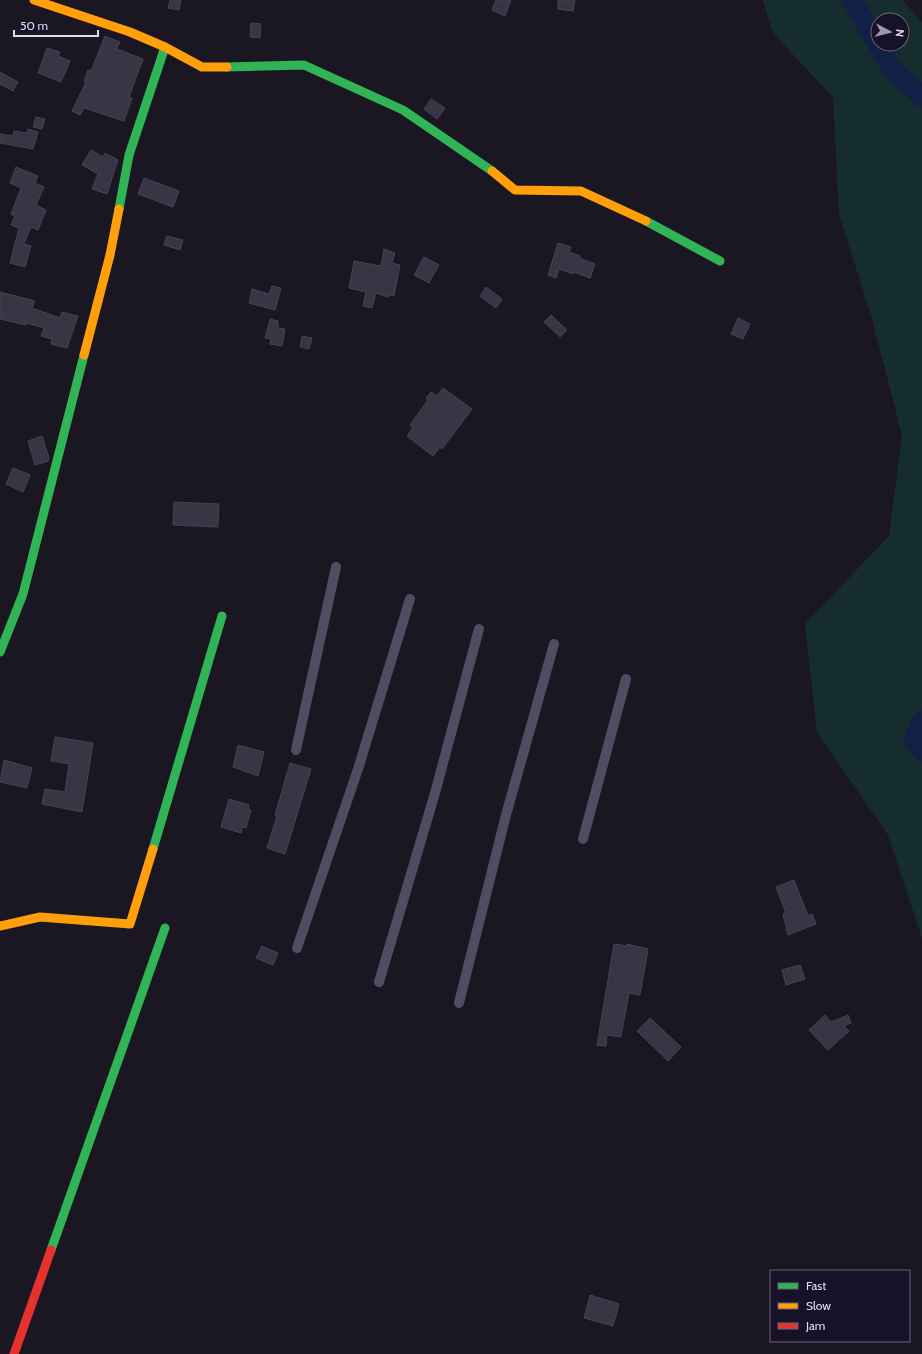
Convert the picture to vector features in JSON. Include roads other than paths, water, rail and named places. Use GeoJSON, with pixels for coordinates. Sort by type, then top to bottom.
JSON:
{"type":"FeatureCollection","features":[{"type":"Feature","properties":{"kind":"street"},"geometry":{"type":"LineString","coordinates":[[34,0],[130,32],[165,47],[202,67],[304,65],[403,110],[484,163],[515,190],[581,191],[641,218],[720,261]]}},
{"type":"Feature","properties":{"kind":"street"},"geometry":{"type":"LineString","coordinates":[[0,652],[23,594],[110,255],[129,155],[165,47]]}},
{"type":"Feature","properties":{"kind":"street"},"geometry":{"type":"LineString","coordinates":[[296,750],[336,567]]}},
{"type":"Feature","properties":{"kind":"street"},"geometry":{"type":"LineString","coordinates":[[297,948],[358,769],[410,599]]}},
{"type":"Feature","properties":{"kind":"street"},"geometry":{"type":"LineString","coordinates":[[0,926],[40,917],[130,924],[222,616]]}},
{"type":"Feature","properties":{"kind":"street"},"geometry":{"type":"LineString","coordinates":[[379,982],[435,793],[479,629]]}},
{"type":"Feature","properties":{"kind":"street"},"geometry":{"type":"LineString","coordinates":[[459,1003],[506,815],[554,644]]}},
{"type":"Feature","properties":{"kind":"street"},"geometry":{"type":"LineString","coordinates":[[583,839],[626,679]]}},
{"type":"Feature","properties":{"kind":"street"},"geometry":{"type":"LineString","coordinates":[[14,1354],[164,928]]}},
{"type":"Feature","properties":{"kind":"waterway"},"geometry":{"type":"LineString","coordinates":[[852,0],[892,69],[922,97]]}},
{"type":"Feature","properties":{"kind":"waterway"},"geometry":{"type":"LineString","coordinates":[[922,721],[914,741],[922,751]]}}]}
